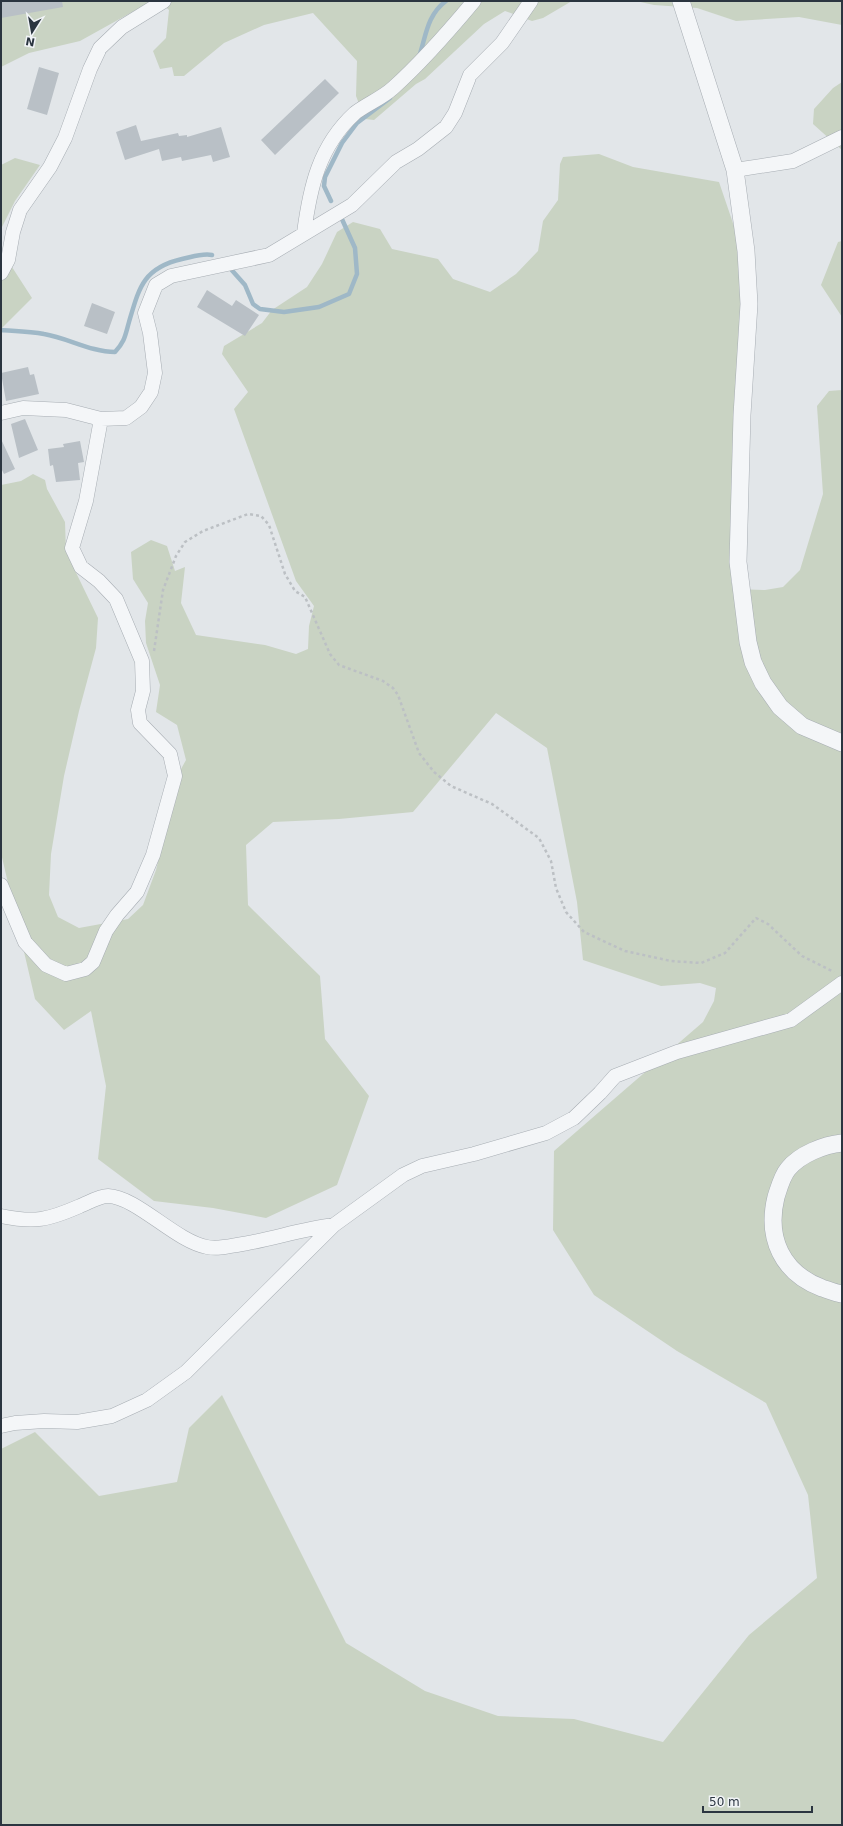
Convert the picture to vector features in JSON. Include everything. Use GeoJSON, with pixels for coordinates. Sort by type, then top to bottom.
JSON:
{"type":"FeatureCollection","features":[{"type":"Feature","properties":{"kind":"street"},"geometry":{"type":"LineString","coordinates":[[1,273],[8,260],[13,232],[20,210],[50,168],[65,138],[90,69],[100,48],[122,27],[164,1]]}},
{"type":"Feature","properties":{"kind":"street"},"geometry":{"type":"LineString","coordinates":[[304,233],[309,197],[314,176],[333,139],[344,124],[357,112],[393,89],[434,47],[474,1]]}},
{"type":"Feature","properties":{"kind":"street"},"geometry":{"type":"LineString","coordinates":[[1,413],[23,408],[66,410],[101,419],[126,418],[141,407],[151,392],[155,373],[150,333],[145,313],[156,285],[171,276],[270,255],[352,205],[391,166],[428,142],[446,127],[455,113],[470,75],[502,43],[531,1]]}},
{"type":"Feature","properties":{"kind":"street"},"geometry":{"type":"LineString","coordinates":[[681,1],[735,170],[746,251],[749,304],[742,415],[738,562],[748,642],[753,662],[763,683],[780,707],[802,726],[842,743]]}},
{"type":"Feature","properties":{"kind":"street"},"geometry":{"type":"LineString","coordinates":[[735,170],[793,161],[842,137]]}},
{"type":"Feature","properties":{"kind":"street"},"geometry":{"type":"LineString","coordinates":[[1,885],[25,942],[46,965],[66,974],[85,968],[93,962],[106,931],[117,915],[137,892],[153,855],[176,776],[170,754],[140,723],[138,710],[143,691],[142,661],[116,599],[99,581],[82,567],[72,548],[86,501],[101,419]]}},
{"type":"Feature","properties":{"kind":"street"},"geometry":{"type":"LineString","coordinates":[[1,1426],[15,1423],[44,1421],[76,1422],[112,1416],[147,1400],[186,1372],[334,1225],[403,1175],[422,1166],[474,1154],[546,1133],[574,1118],[615,1076],[677,1052],[791,1020],[839,978]]}},
{"type":"Feature","properties":{"kind":"street"},"geometry":{"type":"LineString","coordinates":[[842,1143],[812,1151],[788,1169],[779,1187],[774,1215],[776,1246],[787,1265],[810,1284],[842,1294]]}},
{"type":"Feature","properties":{"kind":"street"},"geometry":{"type":"LineString","coordinates":[[1,1216],[22,1220],[45,1220],[107,1196],[119,1198],[130,1204],[193,1243],[206,1247],[219,1248],[276,1238],[313,1227],[334,1225]]}},
{"type":"Feature","properties":{"kind":"path"},"geometry":{"type":"LineString","coordinates":[[154,653],[163,590],[176,556],[185,542],[203,531],[248,514],[261,516],[269,525],[285,574],[295,591],[305,597],[330,654],[339,666],[370,675],[393,688],[398,695],[419,753],[434,772],[451,786],[492,804],[539,838],[551,861],[556,888],[566,912],[584,932],[625,951],[671,961],[701,964],[725,953],[756,918],[768,924],[802,956],[839,978]]}},
{"type":"Feature","properties":{"kind":"green space"},"geometry":{"type":"Polygon","coordinates":[[[1,1],[152,1],[80,41],[29,53],[1,67],[1,1]]]}},
{"type":"Feature","properties":{"kind":"green space"},"geometry":{"type":"Polygon","coordinates":[[[159,1],[572,1],[543,18],[532,21],[505,11],[484,24],[425,79],[416,84],[374,120],[365,119],[356,96],[357,61],[313,13],[264,25],[224,43],[184,76],[174,76],[172,67],[160,69],[153,51],[166,38],[169,10],[159,1]]]}},
{"type":"Feature","properties":{"kind":"green space"},"geometry":{"type":"Polygon","coordinates":[[[636,1],[842,1],[842,25],[799,17],[736,21],[697,8],[654,5],[636,1]]]}},
{"type":"Feature","properties":{"kind":"green space"},"geometry":{"type":"Polygon","coordinates":[[[842,82],[842,150],[813,124],[814,109],[833,88],[842,82]]]}},
{"type":"Feature","properties":{"kind":"green space"},"geometry":{"type":"Polygon","coordinates":[[[599,154],[633,167],[719,182],[736,232],[743,308],[735,388],[734,472],[746,519],[731,581],[734,589],[765,590],[783,587],[800,570],[823,494],[817,406],[829,391],[842,390],[842,1825],[1,1825],[1,1449],[35,1432],[99,1496],[177,1482],[189,1428],[222,1395],[346,1643],[425,1691],[498,1716],[574,1719],[663,1742],[749,1635],[817,1578],[808,1495],[766,1403],[677,1351],[594,1295],[553,1230],[554,1151],[703,1022],[714,1001],[716,988],[700,983],[661,986],[583,960],[577,902],[547,748],[496,713],[413,812],[339,819],[273,822],[246,845],[248,905],[320,976],[325,1039],[369,1096],[337,1185],[266,1218],[213,1208],[154,1201],[98,1159],[106,1086],[91,1011],[64,1030],[35,999],[1,853],[1,485],[21,481],[33,474],[45,480],[47,489],[65,522],[66,552],[98,618],[96,648],[79,711],[64,776],[51,854],[49,895],[58,917],[79,928],[128,919],[143,905],[156,870],[181,769],[186,760],[177,725],[156,712],[160,685],[146,643],[145,621],[148,603],[133,579],[131,552],[151,540],[167,546],[175,571],[185,567],[181,603],[196,635],[265,645],[296,654],[308,649],[309,626],[314,606],[296,581],[234,409],[248,392],[222,354],[224,346],[262,323],[272,310],[307,287],[322,264],[337,232],[353,222],[380,229],[392,249],[438,259],[453,279],[490,292],[516,274],[538,251],[543,221],[558,200],[560,164],[563,157],[599,154]]]}},
{"type":"Feature","properties":{"kind":"green space"},"geometry":{"type":"Polygon","coordinates":[[[15,158],[40,165],[15,201],[1,229],[1,165],[15,158]]]}},
{"type":"Feature","properties":{"kind":"green space"},"geometry":{"type":"Polygon","coordinates":[[[842,241],[842,317],[821,285],[838,242],[842,241]]]}},
{"type":"Feature","properties":{"kind":"green space"},"geometry":{"type":"Polygon","coordinates":[[[1,250],[32,298],[1,329],[1,250]]]}},
{"type":"Feature","properties":{"kind":"building"},"geometry":{"type":"Polygon","coordinates":[[[1,1],[62,1],[63,7],[1,18],[1,1]]]}},
{"type":"Feature","properties":{"kind":"building"},"geometry":{"type":"Polygon","coordinates":[[[39,67],[59,73],[47,115],[27,109],[39,67]]]}},
{"type":"Feature","properties":{"kind":"building"},"geometry":{"type":"Polygon","coordinates":[[[325,79],[339,93],[275,155],[261,140],[325,79]]]}},
{"type":"Feature","properties":{"kind":"building"},"geometry":{"type":"Polygon","coordinates":[[[136,125],[141,141],[178,133],[179,136],[187,135],[187,137],[221,127],[230,157],[213,162],[211,155],[182,161],[181,157],[162,161],[159,149],[125,160],[116,132],[136,125]]]}},
{"type":"Feature","properties":{"kind":"building"},"geometry":{"type":"Polygon","coordinates":[[[207,290],[232,306],[236,300],[259,315],[245,336],[197,307],[207,290]]]}},
{"type":"Feature","properties":{"kind":"building"},"geometry":{"type":"Polygon","coordinates":[[[92,303],[115,312],[107,334],[84,326],[92,303]]]}},
{"type":"Feature","properties":{"kind":"building"},"geometry":{"type":"Polygon","coordinates":[[[28,367],[30,375],[34,374],[39,394],[6,401],[1,373],[28,367]]]}},
{"type":"Feature","properties":{"kind":"building"},"geometry":{"type":"Polygon","coordinates":[[[25,419],[38,450],[19,458],[11,424],[25,419]]]}},
{"type":"Feature","properties":{"kind":"building"},"geometry":{"type":"Polygon","coordinates":[[[1,439],[15,469],[4,474],[1,468],[1,439]]]}},
{"type":"Feature","properties":{"kind":"building"},"geometry":{"type":"Polygon","coordinates":[[[80,441],[84,462],[78,463],[80,480],[56,482],[53,465],[50,466],[48,449],[64,447],[63,444],[80,441]]]}},
{"type":"Feature","properties":{"kind":"waterway"},"geometry":{"type":"LineString","coordinates":[[419,57],[431,19],[446,1]]}},
{"type":"Feature","properties":{"kind":"waterway"},"geometry":{"type":"LineString","coordinates":[[331,201],[324,186],[325,177],[342,143],[357,123],[390,98]]}},
{"type":"Feature","properties":{"kind":"waterway"},"geometry":{"type":"LineString","coordinates":[[229,267],[245,285],[253,304],[260,309],[284,312],[319,307],[349,294],[357,274],[355,248],[341,217]]}},
{"type":"Feature","properties":{"kind":"waterway"},"geometry":{"type":"LineString","coordinates":[[1,330],[44,334],[62,338],[97,350],[115,352],[121,345],[124,338],[140,289],[151,274],[169,263],[204,254],[212,255]]}}]}
